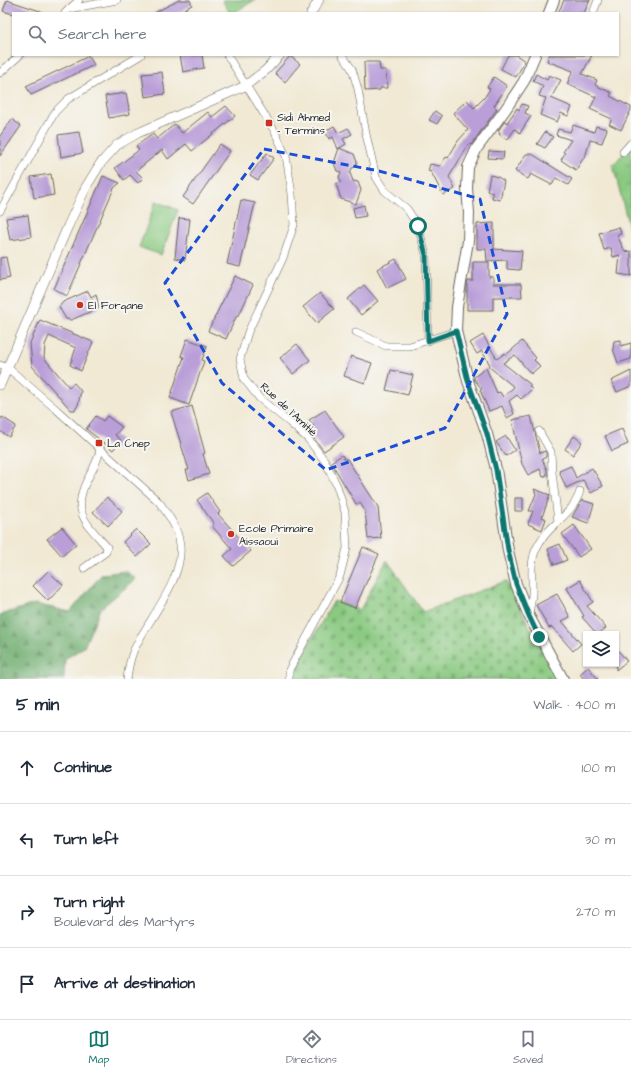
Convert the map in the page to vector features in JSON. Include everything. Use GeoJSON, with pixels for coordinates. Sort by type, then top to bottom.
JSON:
{"type":"FeatureCollection","features":[{"type":"Feature","properties":{"kind":"main road"},"geometry":{"type":"LineString","coordinates":[[549,12],[554,0]]}},
{"type":"Feature","properties":{"kind":"main road"},"geometry":{"type":"LineString","coordinates":[[535,56],[524,80],[505,110],[477,148],[468,167],[466,188],[469,213],[468,241],[457,307],[456,331],[468,381],[487,434],[496,470],[508,550],[516,584],[529,616],[563,679]]}},
{"type":"Feature","properties":{"kind":"street"},"geometry":{"type":"LineString","coordinates":[[67,11],[79,0]]}},
{"type":"Feature","properties":{"kind":"street"},"geometry":{"type":"LineString","coordinates":[[67,11],[117,0]]}},
{"type":"Feature","properties":{"kind":"street"},"geometry":{"type":"LineString","coordinates":[[311,12],[319,0]]}},
{"type":"Feature","properties":{"kind":"street"},"geometry":{"type":"LineString","coordinates":[[593,12],[598,0]]}},
{"type":"Feature","properties":{"kind":"street"},"geometry":{"type":"LineString","coordinates":[[0,73],[19,56]]}},
{"type":"Feature","properties":{"kind":"street"},"geometry":{"type":"LineString","coordinates":[[0,212],[55,112],[68,99],[139,56]]}},
{"type":"Feature","properties":{"kind":"street","name":"Rue de l'Amitié"},"geometry":{"type":"LineString","coordinates":[[228,56],[274,130],[286,156],[292,194],[294,225],[283,258],[248,332],[240,359],[244,379],[260,399],[308,439],[325,461],[337,486],[345,512],[347,548],[340,576],[289,670],[289,679]]}},
{"type":"Feature","properties":{"kind":"street"},"geometry":{"type":"LineString","coordinates":[[0,385],[4,367],[86,187],[100,164],[117,145],[138,133],[245,86],[266,70],[279,56]]}},
{"type":"Feature","properties":{"kind":"street"},"geometry":{"type":"LineString","coordinates":[[343,56],[352,69],[358,90],[376,177],[385,190],[407,209],[418,226],[426,255],[428,341]]}},
{"type":"Feature","properties":{"kind":"street"},"geometry":{"type":"LineString","coordinates":[[623,152],[631,143]]}},
{"type":"Feature","properties":{"kind":"street"},"geometry":{"type":"LineString","coordinates":[[356,332],[386,346],[410,346],[456,331]]}},
{"type":"Feature","properties":{"kind":"street"},"geometry":{"type":"LineString","coordinates":[[4,367],[100,449],[159,502],[172,520],[179,539],[180,562],[170,585],[132,653],[127,679]]}},
{"type":"Feature","properties":{"kind":"street"},"geometry":{"type":"LineString","coordinates":[[539,431],[551,452],[558,521]]}},
{"type":"Feature","properties":{"kind":"street"},"geometry":{"type":"LineString","coordinates":[[84,568],[106,552],[107,547],[87,524],[82,514],[79,502],[82,492],[98,460],[100,449]]}},
{"type":"Feature","properties":{"kind":"street"},"geometry":{"type":"LineString","coordinates":[[529,616],[532,596],[533,556],[537,546],[544,536],[573,507],[578,500],[580,492]]}},
{"type":"Feature","properties":{"kind":"highlighted area"},"geometry":{"type":"Polygon","coordinates":[[[264,149],[379,171],[480,199],[507,314],[445,428],[326,470],[222,383],[165,283],[264,149]]]}},
{"type":"Feature","properties":{"kind":"green space"},"geometry":{"type":"Polygon","coordinates":[[[222,0],[255,0],[235,12],[229,12],[222,0]]]}},
{"type":"Feature","properties":{"kind":"green space"},"geometry":{"type":"Polygon","coordinates":[[[631,145],[631,235],[613,165],[631,145]]]}},
{"type":"Feature","properties":{"kind":"green space"},"geometry":{"type":"Polygon","coordinates":[[[156,201],[178,210],[161,255],[139,247],[156,201]]]}},
{"type":"Feature","properties":{"kind":"green space"},"geometry":{"type":"Polygon","coordinates":[[[387,560],[423,612],[506,581],[557,679],[295,679],[298,663],[334,601],[360,610],[387,560]]]}},
{"type":"Feature","properties":{"kind":"green space"},"geometry":{"type":"Polygon","coordinates":[[[126,571],[136,579],[100,609],[84,647],[65,659],[64,679],[0,679],[0,615],[35,604],[70,612],[102,574],[126,571]]]}},
{"type":"Feature","properties":{"kind":"building"},"geometry":{"type":"Polygon","coordinates":[[[7,0],[43,12],[12,12],[12,14],[3,11],[7,0]]]}},
{"type":"Feature","properties":{"kind":"building"},"geometry":{"type":"Polygon","coordinates":[[[179,0],[190,0],[192,5],[179,12],[156,12],[179,0]]]}},
{"type":"Feature","properties":{"kind":"building"},"geometry":{"type":"Polygon","coordinates":[[[564,0],[590,0],[584,12],[558,12],[564,0]]]}},
{"type":"Feature","properties":{"kind":"building"},"geometry":{"type":"Polygon","coordinates":[[[89,56],[94,65],[31,95],[26,86],[89,56]]]}},
{"type":"Feature","properties":{"kind":"building"},"geometry":{"type":"Polygon","coordinates":[[[180,56],[202,56],[204,68],[183,72],[180,56]]]}},
{"type":"Feature","properties":{"kind":"building"},"geometry":{"type":"Polygon","coordinates":[[[290,56],[300,64],[285,82],[275,73],[290,56]]]}},
{"type":"Feature","properties":{"kind":"building"},"geometry":{"type":"Polygon","coordinates":[[[508,56],[518,56],[525,61],[516,77],[501,69],[508,56]]]}},
{"type":"Feature","properties":{"kind":"building"},"geometry":{"type":"Polygon","coordinates":[[[549,56],[591,56],[582,74],[597,80],[595,85],[612,93],[610,96],[631,107],[621,130],[609,124],[612,119],[590,109],[596,97],[567,84],[573,71],[547,61],[549,56]]]}},
{"type":"Feature","properties":{"kind":"building"},"geometry":{"type":"Polygon","coordinates":[[[364,62],[379,62],[380,70],[386,70],[387,88],[365,91],[364,62]]]}},
{"type":"Feature","properties":{"kind":"building"},"geometry":{"type":"Polygon","coordinates":[[[162,72],[165,94],[145,97],[142,74],[162,72]]]}},
{"type":"Feature","properties":{"kind":"building"},"geometry":{"type":"Polygon","coordinates":[[[536,74],[547,80],[549,75],[561,80],[551,98],[572,107],[568,116],[561,113],[557,122],[540,115],[546,98],[539,96],[543,86],[533,81],[536,74]]]}},
{"type":"Feature","properties":{"kind":"building"},"geometry":{"type":"Polygon","coordinates":[[[494,77],[507,86],[494,106],[497,109],[471,145],[469,144],[449,177],[455,189],[443,195],[431,172],[428,171],[430,164],[440,166],[446,157],[448,158],[458,141],[468,130],[453,113],[467,100],[474,108],[484,98],[490,89],[487,87],[494,77]]]}},
{"type":"Feature","properties":{"kind":"building"},"geometry":{"type":"Polygon","coordinates":[[[126,93],[130,114],[109,118],[105,96],[126,93]]]}},
{"type":"Feature","properties":{"kind":"building"},"geometry":{"type":"Polygon","coordinates":[[[522,104],[528,106],[525,113],[531,116],[520,133],[515,129],[507,140],[499,134],[500,132],[498,131],[505,121],[507,123],[517,108],[519,110],[522,104]]]}},
{"type":"Feature","properties":{"kind":"building"},"geometry":{"type":"Polygon","coordinates":[[[226,106],[235,116],[192,151],[186,144],[168,159],[162,150],[136,171],[143,178],[138,183],[130,175],[124,180],[115,168],[139,150],[136,146],[153,134],[157,139],[175,124],[182,133],[208,112],[212,117],[226,106]]]}},
{"type":"Feature","properties":{"kind":"building"},"geometry":{"type":"Polygon","coordinates":[[[435,111],[442,116],[437,124],[429,120],[435,111]]]}},
{"type":"Feature","properties":{"kind":"building"},"geometry":{"type":"Polygon","coordinates":[[[12,119],[21,126],[0,156],[0,136],[12,119]]]}},
{"type":"Feature","properties":{"kind":"building"},"geometry":{"type":"Polygon","coordinates":[[[573,125],[594,132],[596,126],[607,129],[602,143],[590,140],[586,154],[576,170],[561,160],[565,153],[563,152],[571,140],[556,135],[558,129],[570,132],[573,125]]]}},
{"type":"Feature","properties":{"kind":"building"},"geometry":{"type":"Polygon","coordinates":[[[334,126],[338,133],[348,128],[352,134],[343,139],[346,144],[338,149],[333,137],[329,139],[325,131],[334,126]]]}},
{"type":"Feature","properties":{"kind":"building"},"geometry":{"type":"Polygon","coordinates":[[[79,132],[83,153],[61,157],[58,135],[79,132]]]}},
{"type":"Feature","properties":{"kind":"building"},"geometry":{"type":"Polygon","coordinates":[[[545,132],[553,137],[545,148],[537,144],[545,132]]]}},
{"type":"Feature","properties":{"kind":"building"},"geometry":{"type":"Polygon","coordinates":[[[220,144],[230,151],[193,204],[183,197],[220,144]]]}},
{"type":"Feature","properties":{"kind":"building"},"geometry":{"type":"Polygon","coordinates":[[[339,148],[354,154],[357,162],[350,173],[353,181],[358,182],[361,190],[356,204],[341,199],[336,184],[341,182],[339,177],[341,172],[337,171],[334,163],[339,148]]]}},
{"type":"Feature","properties":{"kind":"building"},"geometry":{"type":"Polygon","coordinates":[[[489,151],[504,152],[503,159],[488,158],[489,151]]]}},
{"type":"Feature","properties":{"kind":"building"},"geometry":{"type":"Polygon","coordinates":[[[267,153],[274,158],[258,180],[250,175],[267,153]]]}},
{"type":"Feature","properties":{"kind":"building"},"geometry":{"type":"Polygon","coordinates":[[[526,154],[532,154],[572,179],[568,185],[556,178],[552,185],[531,174],[528,179],[515,171],[526,154]]]}},
{"type":"Feature","properties":{"kind":"building"},"geometry":{"type":"Polygon","coordinates":[[[51,174],[54,195],[34,198],[31,177],[51,174]]]}},
{"type":"Feature","properties":{"kind":"building"},"geometry":{"type":"Polygon","coordinates":[[[490,175],[498,177],[504,181],[500,200],[492,198],[493,193],[487,191],[490,175]]]}},
{"type":"Feature","properties":{"kind":"building"},"geometry":{"type":"Polygon","coordinates":[[[103,176],[120,183],[114,188],[67,296],[54,289],[103,176]]]}},
{"type":"Feature","properties":{"kind":"building"},"geometry":{"type":"Polygon","coordinates":[[[241,200],[255,203],[240,267],[227,264],[241,200]]]}},
{"type":"Feature","properties":{"kind":"building"},"geometry":{"type":"Polygon","coordinates":[[[364,205],[366,216],[355,218],[353,208],[364,205]]]}},
{"type":"Feature","properties":{"kind":"building"},"geometry":{"type":"Polygon","coordinates":[[[28,215],[31,237],[10,240],[6,218],[28,215]]]}},
{"type":"Feature","properties":{"kind":"building"},"geometry":{"type":"Polygon","coordinates":[[[179,218],[190,219],[185,260],[175,258],[179,218]]]}},
{"type":"Feature","properties":{"kind":"building"},"geometry":{"type":"Polygon","coordinates":[[[494,223],[494,249],[522,251],[520,270],[507,269],[507,260],[487,261],[486,249],[477,249],[477,224],[494,223]]]}},
{"type":"Feature","properties":{"kind":"building"},"geometry":{"type":"Polygon","coordinates":[[[619,227],[621,234],[617,235],[625,252],[631,251],[631,276],[618,274],[620,255],[613,257],[611,248],[604,250],[599,233],[619,227]]]}},
{"type":"Feature","properties":{"kind":"building"},"geometry":{"type":"Polygon","coordinates":[[[6,257],[10,278],[0,280],[0,258],[6,257]]]}},
{"type":"Feature","properties":{"kind":"building"},"geometry":{"type":"Polygon","coordinates":[[[396,259],[406,279],[387,288],[377,269],[396,259]]]}},
{"type":"Feature","properties":{"kind":"building"},"geometry":{"type":"Polygon","coordinates":[[[473,262],[489,262],[489,277],[493,277],[493,284],[521,284],[522,297],[493,297],[493,310],[467,310],[467,284],[468,281],[473,281],[473,262]]]}},
{"type":"Feature","properties":{"kind":"building"},"geometry":{"type":"Polygon","coordinates":[[[235,276],[253,285],[226,339],[208,331],[235,276]]]}},
{"type":"Feature","properties":{"kind":"building"},"geometry":{"type":"Polygon","coordinates":[[[364,285],[378,301],[361,315],[348,299],[364,285]]]}},
{"type":"Feature","properties":{"kind":"building","name":"El Forqane"},"geometry":{"type":"Polygon","coordinates":[[[88,291],[91,297],[96,294],[99,308],[71,320],[66,319],[59,307],[63,302],[88,291]]]}},
{"type":"Feature","properties":{"kind":"building"},"geometry":{"type":"Polygon","coordinates":[[[320,293],[334,309],[317,323],[303,307],[320,293]]]}},
{"type":"Feature","properties":{"kind":"building"},"geometry":{"type":"Polygon","coordinates":[[[40,320],[93,342],[81,371],[70,365],[76,348],[49,336],[45,345],[44,358],[69,387],[74,383],[81,391],[78,405],[75,410],[71,410],[32,366],[30,343],[40,320]]]}},
{"type":"Feature","properties":{"kind":"building"},"geometry":{"type":"Polygon","coordinates":[[[483,335],[497,359],[505,353],[506,355],[522,341],[536,358],[534,360],[540,366],[531,374],[515,355],[503,363],[531,385],[529,386],[532,389],[521,399],[517,395],[509,401],[514,414],[507,418],[502,406],[489,411],[480,390],[482,389],[474,379],[474,377],[486,368],[497,393],[500,392],[503,397],[514,387],[488,366],[490,365],[482,351],[477,354],[470,343],[483,335]]]}},
{"type":"Feature","properties":{"kind":"building"},"geometry":{"type":"Polygon","coordinates":[[[187,339],[207,346],[202,360],[204,361],[189,405],[170,398],[184,357],[181,356],[187,339]]]}},
{"type":"Feature","properties":{"kind":"building"},"geometry":{"type":"Polygon","coordinates":[[[621,340],[621,346],[631,343],[631,359],[618,363],[613,349],[614,341],[621,340]]]}},
{"type":"Feature","properties":{"kind":"building"},"geometry":{"type":"Polygon","coordinates":[[[297,344],[310,360],[293,374],[280,358],[297,344]]]}},
{"type":"Feature","properties":{"kind":"building"},"geometry":{"type":"Polygon","coordinates":[[[351,356],[372,363],[365,383],[344,376],[351,356]]]}},
{"type":"Feature","properties":{"kind":"building"},"geometry":{"type":"Polygon","coordinates":[[[391,370],[413,375],[408,395],[386,390],[391,370]]]}},
{"type":"Feature","properties":{"kind":"building"},"geometry":{"type":"Polygon","coordinates":[[[631,371],[631,386],[617,392],[611,381],[631,371]]]}},
{"type":"Feature","properties":{"kind":"building"},"geometry":{"type":"Polygon","coordinates":[[[192,406],[205,453],[203,454],[209,474],[189,480],[186,470],[189,470],[171,412],[192,406]]]}},
{"type":"Feature","properties":{"kind":"building"},"geometry":{"type":"Polygon","coordinates":[[[325,410],[344,437],[324,451],[307,430],[314,426],[309,420],[325,410]]]}},
{"type":"Feature","properties":{"kind":"building"},"geometry":{"type":"Polygon","coordinates":[[[96,416],[103,421],[107,416],[122,427],[115,435],[121,440],[113,450],[86,429],[96,416]]]}},
{"type":"Feature","properties":{"kind":"building"},"geometry":{"type":"Polygon","coordinates":[[[531,416],[540,453],[545,451],[546,453],[546,457],[542,459],[547,470],[547,475],[543,477],[540,469],[528,475],[522,464],[512,420],[531,416]]]}},
{"type":"Feature","properties":{"kind":"building"},"geometry":{"type":"Polygon","coordinates":[[[2,417],[16,426],[9,437],[0,431],[0,421],[2,417]]]}},
{"type":"Feature","properties":{"kind":"building"},"geometry":{"type":"Polygon","coordinates":[[[622,429],[628,444],[612,451],[605,436],[622,429]]]}},
{"type":"Feature","properties":{"kind":"building"},"geometry":{"type":"Polygon","coordinates":[[[506,436],[515,450],[506,456],[496,442],[506,436]]]}},
{"type":"Feature","properties":{"kind":"building"},"geometry":{"type":"Polygon","coordinates":[[[574,436],[582,442],[573,455],[565,449],[574,436]]]}},
{"type":"Feature","properties":{"kind":"building"},"geometry":{"type":"Polygon","coordinates":[[[342,455],[344,459],[347,459],[378,507],[381,538],[368,539],[365,511],[360,503],[356,504],[331,462],[342,455]]]}},
{"type":"Feature","properties":{"kind":"building"},"geometry":{"type":"Polygon","coordinates":[[[571,466],[576,478],[592,468],[603,486],[591,493],[583,480],[566,488],[559,471],[571,466]]]}},
{"type":"Feature","properties":{"kind":"building"},"geometry":{"type":"Polygon","coordinates":[[[534,489],[550,495],[542,517],[546,519],[542,530],[528,524],[533,511],[529,511],[536,494],[534,489]]]}},
{"type":"Feature","properties":{"kind":"building"},"geometry":{"type":"Polygon","coordinates":[[[207,493],[220,512],[218,514],[251,551],[233,566],[224,556],[232,549],[212,526],[214,524],[197,500],[207,493]]]}},
{"type":"Feature","properties":{"kind":"building"},"geometry":{"type":"Polygon","coordinates":[[[107,497],[122,511],[108,526],[93,512],[107,497]]]}},
{"type":"Feature","properties":{"kind":"building"},"geometry":{"type":"Polygon","coordinates":[[[515,498],[523,498],[523,511],[515,511],[515,498]]]}},
{"type":"Feature","properties":{"kind":"building"},"geometry":{"type":"Polygon","coordinates":[[[582,500],[594,504],[588,523],[572,517],[582,500]]]}},
{"type":"Feature","properties":{"kind":"building"},"geometry":{"type":"Polygon","coordinates":[[[574,525],[591,549],[579,557],[562,534],[574,525]]]}},
{"type":"Feature","properties":{"kind":"building"},"geometry":{"type":"Polygon","coordinates":[[[62,527],[76,544],[62,556],[47,539],[62,527]]]}},
{"type":"Feature","properties":{"kind":"building"},"geometry":{"type":"Polygon","coordinates":[[[136,529],[151,544],[137,557],[123,542],[136,529]]]}},
{"type":"Feature","properties":{"kind":"building"},"geometry":{"type":"Polygon","coordinates":[[[560,544],[567,560],[554,565],[548,549],[560,544]]]}},
{"type":"Feature","properties":{"kind":"building"},"geometry":{"type":"Polygon","coordinates":[[[363,547],[379,554],[355,608],[340,602],[363,547]]]}},
{"type":"Feature","properties":{"kind":"building"},"geometry":{"type":"Polygon","coordinates":[[[48,571],[63,585],[48,601],[33,586],[48,571]]]}},
{"type":"Feature","properties":{"kind":"building"},"geometry":{"type":"Polygon","coordinates":[[[580,580],[593,602],[587,606],[606,628],[602,631],[594,631],[582,617],[584,616],[567,588],[580,580]]]}},
{"type":"Feature","properties":{"kind":"building"},"geometry":{"type":"Polygon","coordinates":[[[557,594],[570,617],[562,621],[581,644],[573,651],[552,627],[549,628],[536,605],[557,594]]]}},
{"type":"Feature","properties":{"kind":"building"},"geometry":{"type":"Polygon","coordinates":[[[619,652],[627,661],[616,670],[616,667],[619,667],[619,652]]]}},
{"type":"Feature","properties":{"kind":"building"},"geometry":{"type":"Polygon","coordinates":[[[588,667],[598,679],[584,679],[580,674],[588,667]]]}},
{"type":"Feature","properties":{"kind":"place","name":"Sidi Ahmed - Termins"},"geometry":{"type":"Point","coordinates":[269,123]}},
{"type":"Feature","properties":{"kind":"place","name":"El Forqane"},"geometry":{"type":"Point","coordinates":[80,305]}},
{"type":"Feature","properties":{"kind":"place","name":"La Cnep"},"geometry":{"type":"Point","coordinates":[99,443]}},
{"type":"Feature","properties":{"kind":"place","name":"Ecole Primaire Aissaoui"},"geometry":{"type":"Point","coordinates":[231,534]}},
{"type":"Feature","properties":{"kind":"route"},"geometry":{"type":"LineString","coordinates":[[418,226],[426,255],[428,341],[456,331],[468,381],[487,434],[496,470],[508,550],[516,584],[539,637]]}}]}
